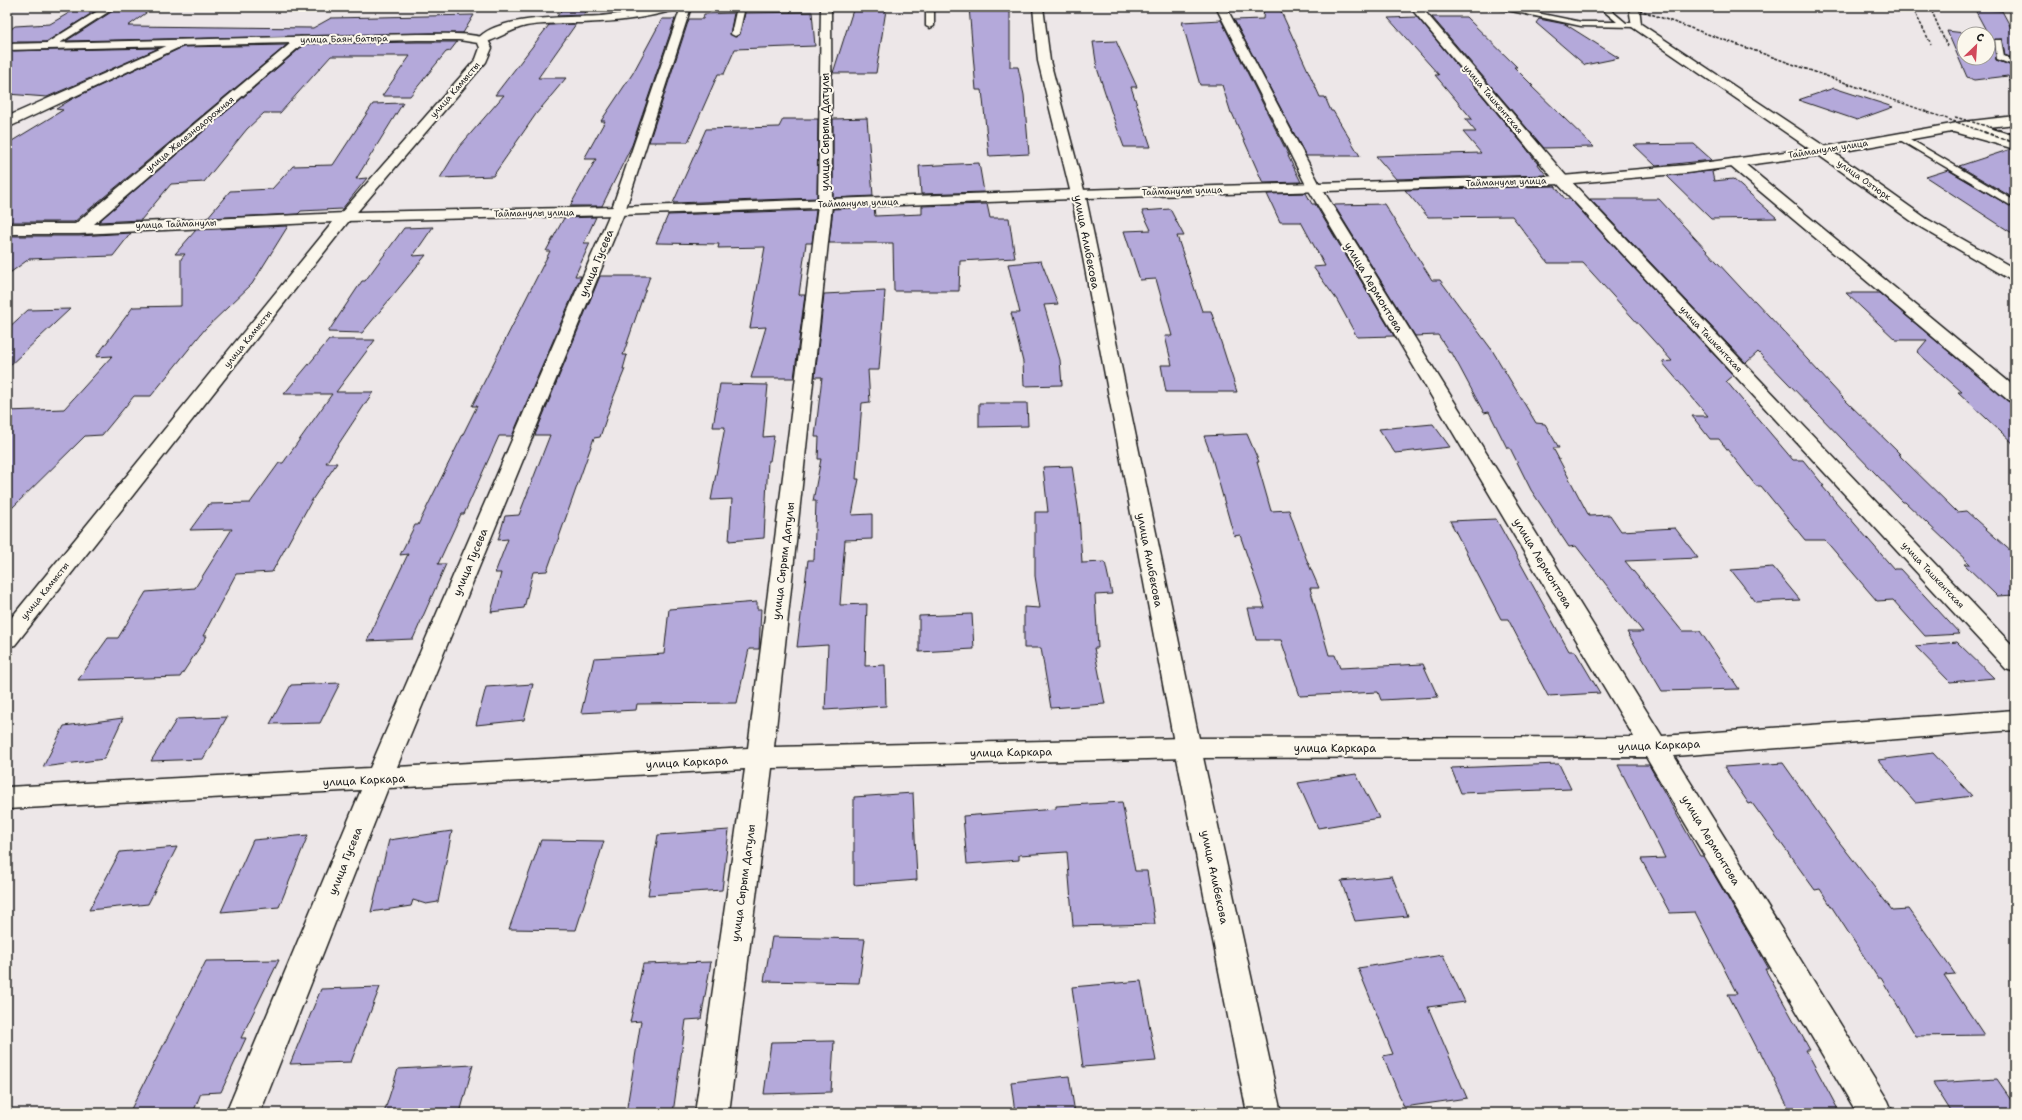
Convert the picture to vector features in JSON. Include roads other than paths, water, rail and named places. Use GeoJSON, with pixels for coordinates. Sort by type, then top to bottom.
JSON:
{"type":"FeatureCollection","features":[{"type":"Feature","properties":{"kind":"street"},"geometry":{"type":"LineString","coordinates":[[48,46],[111,7]]}},
{"type":"Feature","properties":{"kind":"street"},"geometry":{"type":"LineString","coordinates":[[483,40],[497,31],[528,18],[601,19],[640,14],[675,7]]}},
{"type":"Feature","properties":{"kind":"street","name":"улица Гусева"},"geometry":{"type":"LineString","coordinates":[[243,1113],[378,780],[618,211],[686,7]]}},
{"type":"Feature","properties":{"kind":"street","name":"улица Сырым Датулы"},"geometry":{"type":"LineString","coordinates":[[712,1113],[760,758],[825,205],[826,7]]}},
{"type":"Feature","properties":{"kind":"street","name":"улица Алибекова"},"geometry":{"type":"LineString","coordinates":[[1038,7],[1044,61],[1078,194],[1188,748],[1264,1113]]}},
{"type":"Feature","properties":{"kind":"street","name":"улица Лермонтова"},"geometry":{"type":"LineString","coordinates":[[1221,7],[1314,187],[1876,1113]]}},
{"type":"Feature","properties":{"kind":"street","name":"улица Ташкентская"},"geometry":{"type":"LineString","coordinates":[[1416,7],[1562,180],[2015,663]]}},
{"type":"Feature","properties":{"kind":"street"},"geometry":{"type":"LineString","coordinates":[[1630,25],[1634,7]]}},
{"type":"Feature","properties":{"kind":"street","name":"улица Озтюрк"},"geometry":{"type":"LineString","coordinates":[[1630,25],[1822,151],[1922,222],[2015,276]]}},
{"type":"Feature","properties":{"kind":"street","name":"улица Баян батыра"},"geometry":{"type":"LineString","coordinates":[[7,47],[459,36],[483,40]]}},
{"type":"Feature","properties":{"kind":"street","name":"улица Железнодорожная"},"geometry":{"type":"LineString","coordinates":[[79,229],[301,40]]}},
{"type":"Feature","properties":{"kind":"street","name":"улица Камысты"},"geometry":{"type":"LineString","coordinates":[[7,639],[345,217],[482,60],[486,48],[483,40]]}},
{"type":"Feature","properties":{"kind":"street"},"geometry":{"type":"LineString","coordinates":[[7,124],[13,118],[180,43]]}},
{"type":"Feature","properties":{"kind":"street","name":"Тайманулы улица"},"geometry":{"type":"LineString","coordinates":[[345,217],[825,205],[1078,194],[1562,180],[1687,169],[1735,163],[1903,138],[1970,125],[2015,120]]}},
{"type":"Feature","properties":{"kind":"street"},"geometry":{"type":"LineString","coordinates":[[1955,128],[2015,145]]}},
{"type":"Feature","properties":{"kind":"street"},"geometry":{"type":"LineString","coordinates":[[1735,163],[2015,396]]}},
{"type":"Feature","properties":{"kind":"street","name":"улица Тайманулы"},"geometry":{"type":"LineString","coordinates":[[7,229],[79,229],[345,217]]}},
{"type":"Feature","properties":{"kind":"street","name":"улица Каркара"},"geometry":{"type":"LineString","coordinates":[[7,798],[378,780],[760,758],[1188,748],[1654,747],[2015,720]]}},
{"type":"Feature","properties":{"kind":"lane"},"geometry":{"type":"LineString","coordinates":[[735,34],[741,7]]}},
{"type":"Feature","properties":{"kind":"lane"},"geometry":{"type":"LineString","coordinates":[[930,7],[930,26]]}},
{"type":"Feature","properties":{"kind":"lane"},"geometry":{"type":"LineString","coordinates":[[1497,7],[1582,24],[1630,25]]}},
{"type":"Feature","properties":{"kind":"lane"},"geometry":{"type":"LineString","coordinates":[[1603,7],[1630,25]]}},
{"type":"Feature","properties":{"kind":"lane"},"geometry":{"type":"LineString","coordinates":[[1998,42],[2000,57],[2015,64]]}},
{"type":"Feature","properties":{"kind":"lane"},"geometry":{"type":"LineString","coordinates":[[1970,125],[2015,139]]}},
{"type":"Feature","properties":{"kind":"lane"},"geometry":{"type":"LineString","coordinates":[[1903,138],[2015,205]]}},
{"type":"Feature","properties":{"kind":"railway"},"geometry":{"type":"LineString","coordinates":[[1631,7],[1987,133]]}},
{"type":"Feature","properties":{"kind":"railway"},"geometry":{"type":"LineString","coordinates":[[1912,7],[1931,44]]}},
{"type":"Feature","properties":{"kind":"railway"},"geometry":{"type":"LineString","coordinates":[[1930,7],[1947,46]]}},
{"type":"Feature","properties":{"kind":"railway"},"geometry":{"type":"LineString","coordinates":[[1955,117],[2011,133]]}},
{"type":"Feature","properties":{"kind":"railway"},"geometry":{"type":"LineString","coordinates":[[1984,132],[2015,143]]}},
{"type":"Feature","properties":{"kind":"railway"},"geometry":{"type":"LineString","coordinates":[[2008,132],[2015,134]]}}]}
